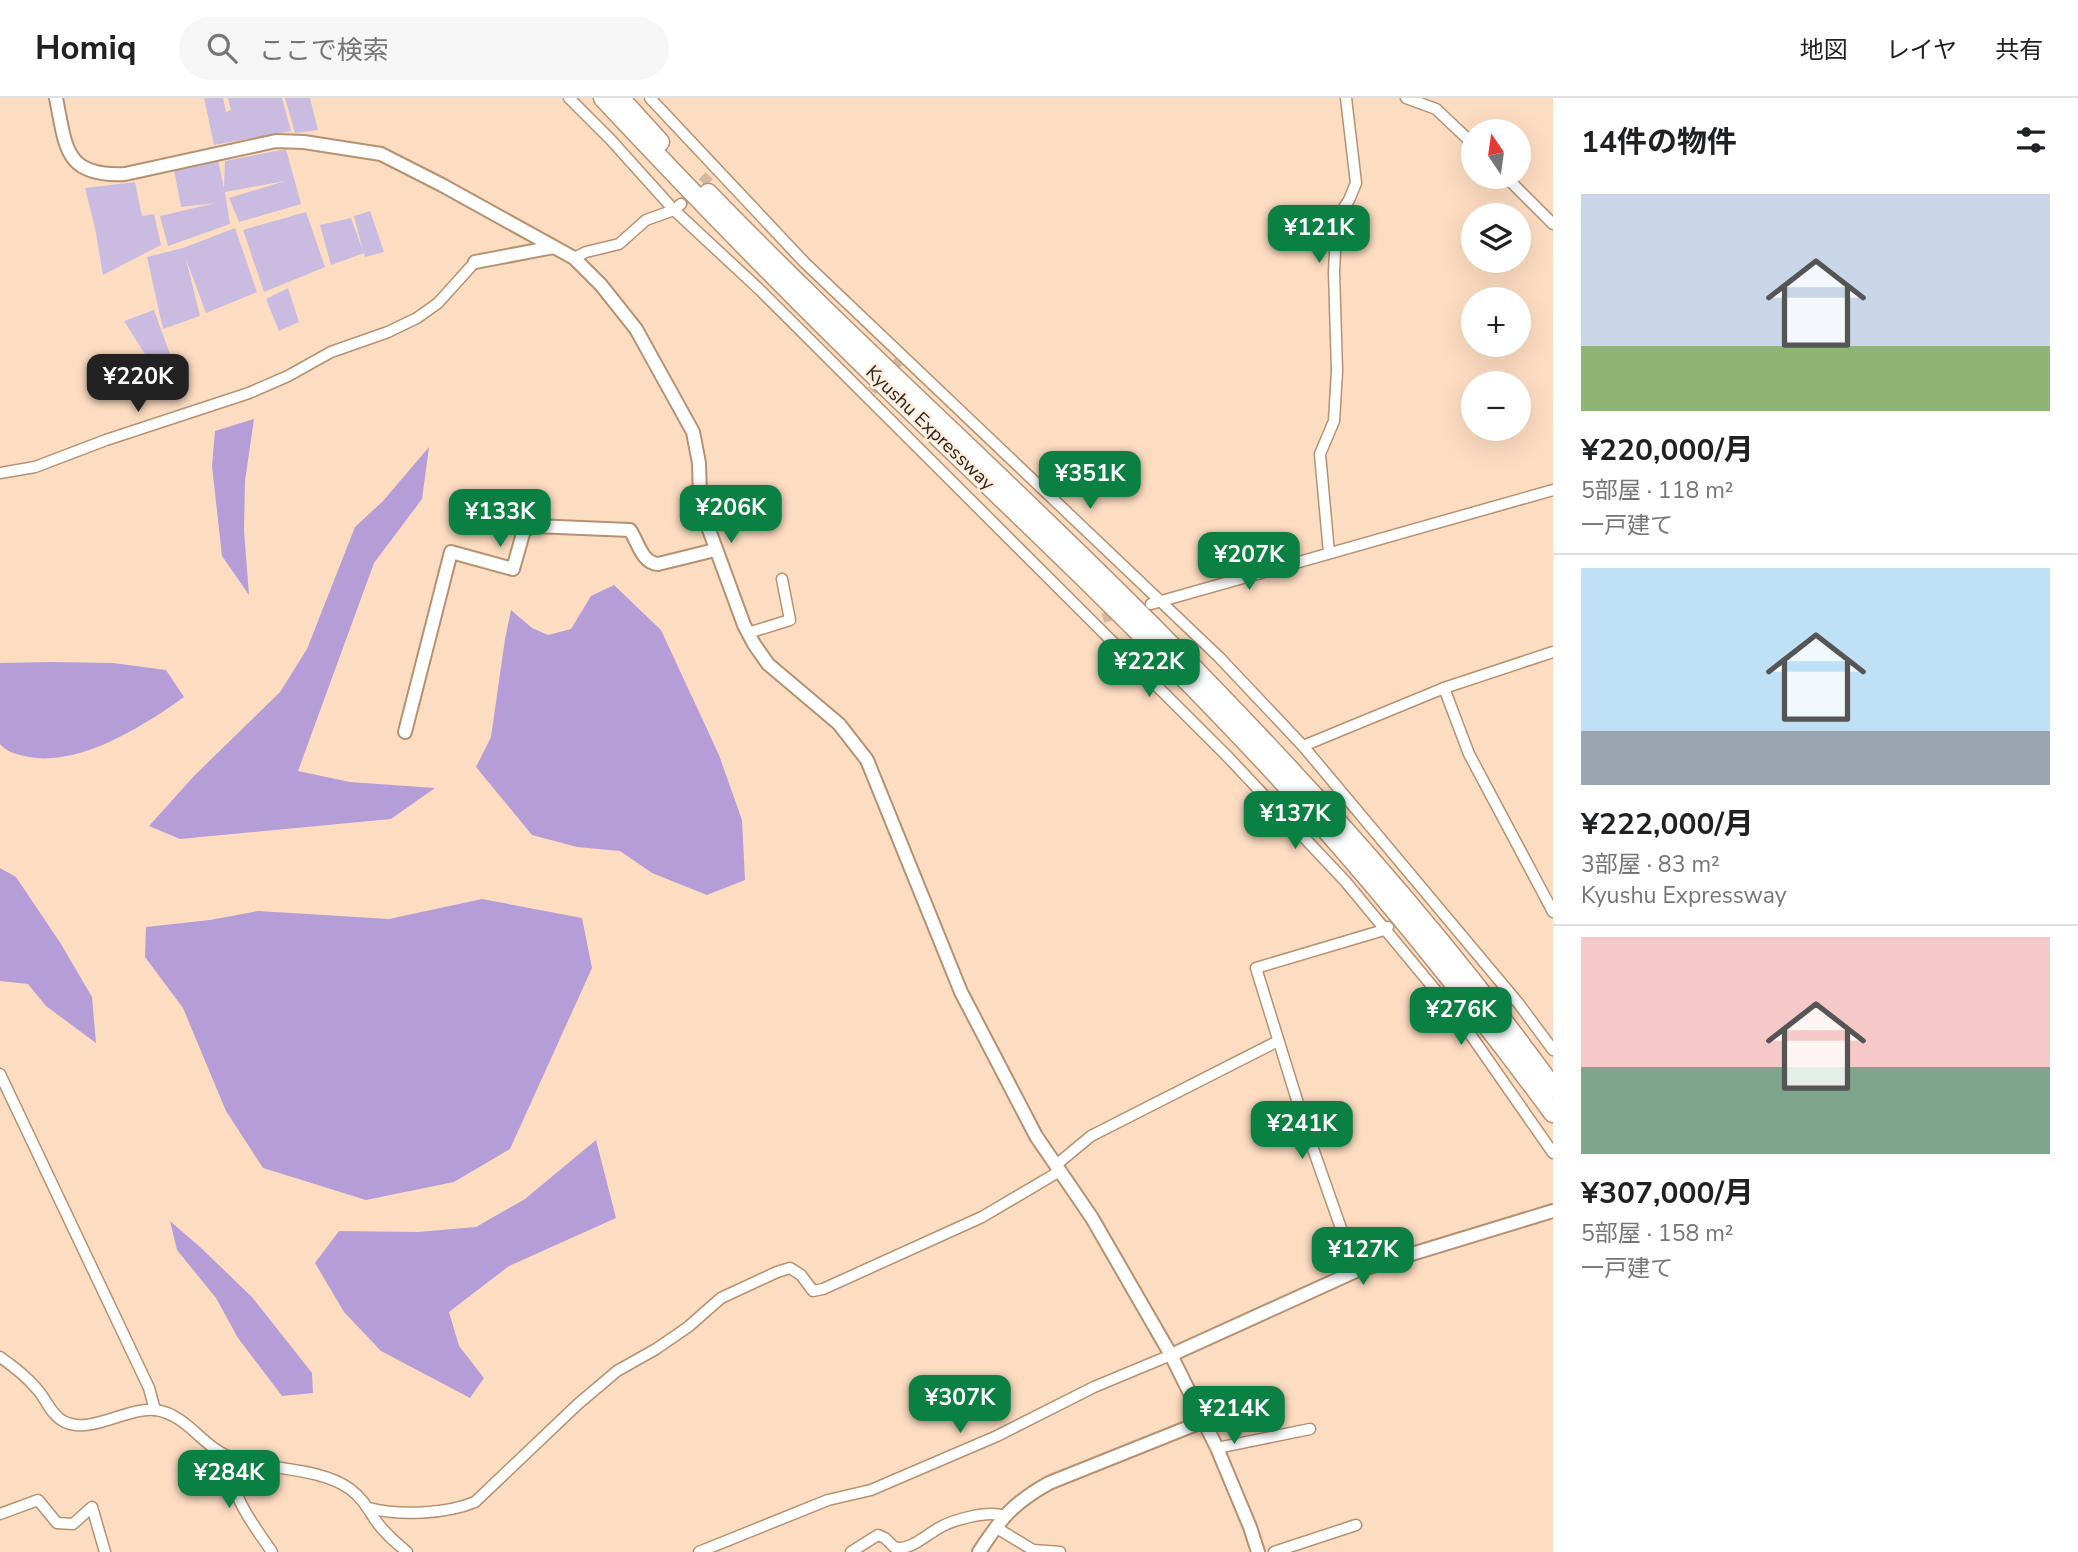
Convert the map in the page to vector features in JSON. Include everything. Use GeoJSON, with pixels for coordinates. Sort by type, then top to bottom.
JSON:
{"type":"FeatureCollection","features":[{"type":"Feature","properties":{"kind":"highway"},"geometry":{"type":"LineString","coordinates":[[590,98],[720,223]]}},
{"type":"Feature","properties":{"kind":"highway","name":"Kyushu Expressway"},"geometry":{"type":"LineString","coordinates":[[603,98],[720,223],[1124,617],[1247,743],[1366,874],[1419,938],[1553,1112]]}},
{"type":"Feature","properties":{"kind":"highway","name":"Kyushu Expressway"},"geometry":{"type":"LineString","coordinates":[[620,98],[782,267],[1168,642],[1279,757],[1330,812],[1434,935],[1553,1088]]}},
{"type":"Feature","properties":{"kind":"highway"},"geometry":{"type":"LineString","coordinates":[[627,98],[665,147]]}},
{"type":"Feature","properties":{"kind":"street"},"geometry":{"type":"LineString","coordinates":[[55,98],[63,135],[72,159],[81,167],[106,175],[125,174],[276,141],[304,142],[382,155],[574,258],[601,285],[636,329],[692,432],[699,463],[700,499],[704,516],[748,634],[768,664],[839,724],[867,760],[961,992],[1036,1136],[1091,1218],[1171,1355],[1217,1448],[1258,1552]]}},
{"type":"Feature","properties":{"kind":"street"},"geometry":{"type":"LineString","coordinates":[[569,98],[731,262],[869,393],[1098,619],[1345,881],[1387,927],[1461,1021],[1553,1153]]}},
{"type":"Feature","properties":{"kind":"street"},"geometry":{"type":"LineString","coordinates":[[650,98],[714,171],[902,359],[1059,503],[1155,603],[1219,657],[1303,746],[1426,897],[1518,1004],[1553,1050]]}},
{"type":"Feature","properties":{"kind":"street"},"geometry":{"type":"LineString","coordinates":[[1329,553],[1320,454],[1334,421],[1337,371],[1334,272],[1336,230],[1341,212],[1356,183],[1346,98]]}},
{"type":"Feature","properties":{"kind":"street"},"geometry":{"type":"LineString","coordinates":[[1406,98],[1436,109],[1461,133]]}},
{"type":"Feature","properties":{"kind":"street"},"geometry":{"type":"LineString","coordinates":[[1518,189],[1553,225]]}},
{"type":"Feature","properties":{"kind":"street"},"geometry":{"type":"LineString","coordinates":[[574,258],[586,252],[620,244],[646,220],[678,207]]}},
{"type":"Feature","properties":{"kind":"street"},"geometry":{"type":"LineString","coordinates":[[0,473],[35,467],[106,440],[248,393],[288,376],[331,352],[388,332],[417,318],[438,303],[475,262],[554,247]]}},
{"type":"Feature","properties":{"kind":"street"},"geometry":{"type":"LineString","coordinates":[[1155,603],[1553,490]]}},
{"type":"Feature","properties":{"kind":"street"},"geometry":{"type":"LineString","coordinates":[[405,732],[451,552],[513,569],[524,530],[534,526],[630,530],[646,560],[651,564],[715,550]]}},
{"type":"Feature","properties":{"kind":"street"},"geometry":{"type":"LineString","coordinates":[[748,634],[790,620],[782,579]]}},
{"type":"Feature","properties":{"kind":"street"},"geometry":{"type":"LineString","coordinates":[[1303,746],[1444,688],[1553,652]]}},
{"type":"Feature","properties":{"kind":"street"},"geometry":{"type":"LineString","coordinates":[[1444,688],[1469,754],[1553,912]]}},
{"type":"Feature","properties":{"kind":"street"},"geometry":{"type":"LineString","coordinates":[[1356,1271],[1305,1126],[1256,968],[1387,927]]}},
{"type":"Feature","properties":{"kind":"street"},"geometry":{"type":"LineString","coordinates":[[0,1357],[37,1389],[50,1409],[62,1420],[76,1425],[109,1420],[143,1410],[155,1410],[167,1413],[189,1426],[210,1448],[233,1459],[335,1482],[349,1489],[369,1507],[387,1513],[460,1508],[475,1502],[578,1404],[617,1371],[678,1334],[721,1298],[790,1268],[801,1275],[813,1291],[823,1289],[971,1222],[1058,1168],[1091,1136],[1278,1041]]}},
{"type":"Feature","properties":{"kind":"street"},"geometry":{"type":"LineString","coordinates":[[0,1073],[144,1376],[155,1410]]}},
{"type":"Feature","properties":{"kind":"street"},"geometry":{"type":"LineString","coordinates":[[699,1552],[828,1500],[871,1490],[997,1436],[1094,1387],[1356,1271],[1553,1211]]}},
{"type":"Feature","properties":{"kind":"street"},"geometry":{"type":"LineString","coordinates":[[979,1552],[999,1521],[1032,1492],[1204,1421]]}},
{"type":"Feature","properties":{"kind":"street"},"geometry":{"type":"LineString","coordinates":[[1217,1448],[1310,1429]]}},
{"type":"Feature","properties":{"kind":"street"},"geometry":{"type":"LineString","coordinates":[[233,1459],[231,1475],[236,1492],[272,1552]]}},
{"type":"Feature","properties":{"kind":"street"},"geometry":{"type":"LineString","coordinates":[[0,1514],[38,1500],[57,1523],[73,1524],[92,1507],[103,1549]]}},
{"type":"Feature","properties":{"kind":"street"},"geometry":{"type":"LineString","coordinates":[[369,1507],[374,1518],[407,1552]]}},
{"type":"Feature","properties":{"kind":"street"},"geometry":{"type":"LineString","coordinates":[[851,1552],[878,1535],[886,1538],[894,1548],[905,1548],[951,1522],[999,1514],[999,1521],[1033,1550],[1060,1552]]}},
{"type":"Feature","properties":{"kind":"street"},"geometry":{"type":"LineString","coordinates":[[1274,1552],[1356,1525]]}},
{"type":"Feature","properties":{"kind":"shaded area"},"geometry":{"type":"Polygon","coordinates":[[[204,98],[223,98],[226,112],[231,110],[228,98],[282,98],[291,131],[214,145],[204,98]]]}},
{"type":"Feature","properties":{"kind":"shaded area"},"geometry":{"type":"Polygon","coordinates":[[[285,98],[310,98],[318,130],[295,133],[285,98]]]}},
{"type":"Feature","properties":{"kind":"shaded area"},"geometry":{"type":"Polygon","coordinates":[[[286,149],[301,204],[239,222],[229,198],[285,181],[225,192],[230,224],[168,246],[160,216],[216,203],[181,207],[174,170],[218,160],[224,188],[225,161],[286,149]]]}},
{"type":"Feature","properties":{"kind":"shaded area"},"geometry":{"type":"Polygon","coordinates":[[[135,182],[142,216],[154,214],[161,245],[103,275],[85,188],[135,182]]]}},
{"type":"Feature","properties":{"kind":"shaded area"},"geometry":{"type":"Polygon","coordinates":[[[370,211],[384,252],[365,257],[364,253],[331,265],[320,225],[351,218],[363,251],[354,216],[370,211]]]}},
{"type":"Feature","properties":{"kind":"shaded area"},"geometry":{"type":"Polygon","coordinates":[[[306,212],[325,267],[264,292],[243,230],[306,212]]]}},
{"type":"Feature","properties":{"kind":"shaded area"},"geometry":{"type":"Polygon","coordinates":[[[235,228],[257,292],[206,313],[186,259],[200,316],[163,329],[147,257],[183,248],[235,228]]]}},
{"type":"Feature","properties":{"kind":"shaded area"},"geometry":{"type":"Polygon","coordinates":[[[288,288],[299,322],[279,331],[266,299],[288,288]]]}},
{"type":"Feature","properties":{"kind":"shaded area"},"geometry":{"type":"Polygon","coordinates":[[[154,310],[172,360],[150,362],[124,321],[154,310]]]}},
{"type":"Feature","properties":{"kind":"shaded area"},"geometry":{"type":"Polygon","coordinates":[[[254,419],[245,481],[244,531],[249,595],[222,556],[212,466],[215,431],[254,419]]]}},
{"type":"Feature","properties":{"kind":"shaded area"},"geometry":{"type":"Polygon","coordinates":[[[429,447],[422,499],[374,563],[298,771],[350,782],[435,788],[391,819],[180,839],[149,826],[194,776],[280,692],[307,649],[355,527],[383,501],[429,447]]]}},
{"type":"Feature","properties":{"kind":"shaded area"},"geometry":{"type":"Polygon","coordinates":[[[614,585],[661,630],[719,755],[742,820],[745,880],[707,895],[652,873],[620,851],[577,847],[532,835],[476,767],[491,737],[511,610],[532,628],[548,635],[571,629],[591,596],[614,585]]]}},
{"type":"Feature","properties":{"kind":"shaded area"},"geometry":{"type":"Polygon","coordinates":[[[0,663],[113,663],[166,670],[184,697],[149,721],[108,743],[86,751],[44,758],[10,752],[0,744],[0,663]]]}},
{"type":"Feature","properties":{"kind":"shaded area"},"geometry":{"type":"Polygon","coordinates":[[[0,868],[16,877],[61,944],[92,997],[96,1043],[46,1006],[28,984],[0,981],[0,868]]]}},
{"type":"Feature","properties":{"kind":"shaded area"},"geometry":{"type":"Polygon","coordinates":[[[482,899],[582,918],[592,968],[510,1149],[454,1182],[366,1200],[263,1168],[226,1111],[183,1008],[145,957],[146,927],[210,920],[258,911],[389,919],[482,899]]]}},
{"type":"Feature","properties":{"kind":"shaded area"},"geometry":{"type":"Polygon","coordinates":[[[596,1140],[616,1218],[509,1266],[449,1312],[459,1346],[484,1378],[470,1398],[381,1351],[344,1312],[315,1263],[339,1231],[418,1232],[476,1227],[525,1199],[596,1140]]]}},
{"type":"Feature","properties":{"kind":"shaded area"},"geometry":{"type":"Polygon","coordinates":[[[170,1221],[252,1297],[312,1373],[313,1393],[282,1396],[238,1338],[216,1298],[177,1250],[170,1221]]]}},
{"type":"Feature","properties":{"kind":"tunnel"},"geometry":{"type":"LineString","coordinates":[[681,204],[711,174]]}},
{"type":"Feature","properties":{"kind":"tunnel"},"geometry":{"type":"LineString","coordinates":[[872,391],[899,361]]}},
{"type":"Feature","properties":{"kind":"tunnel"},"geometry":{"type":"LineString","coordinates":[[1103,618],[1151,604]]}}]}
